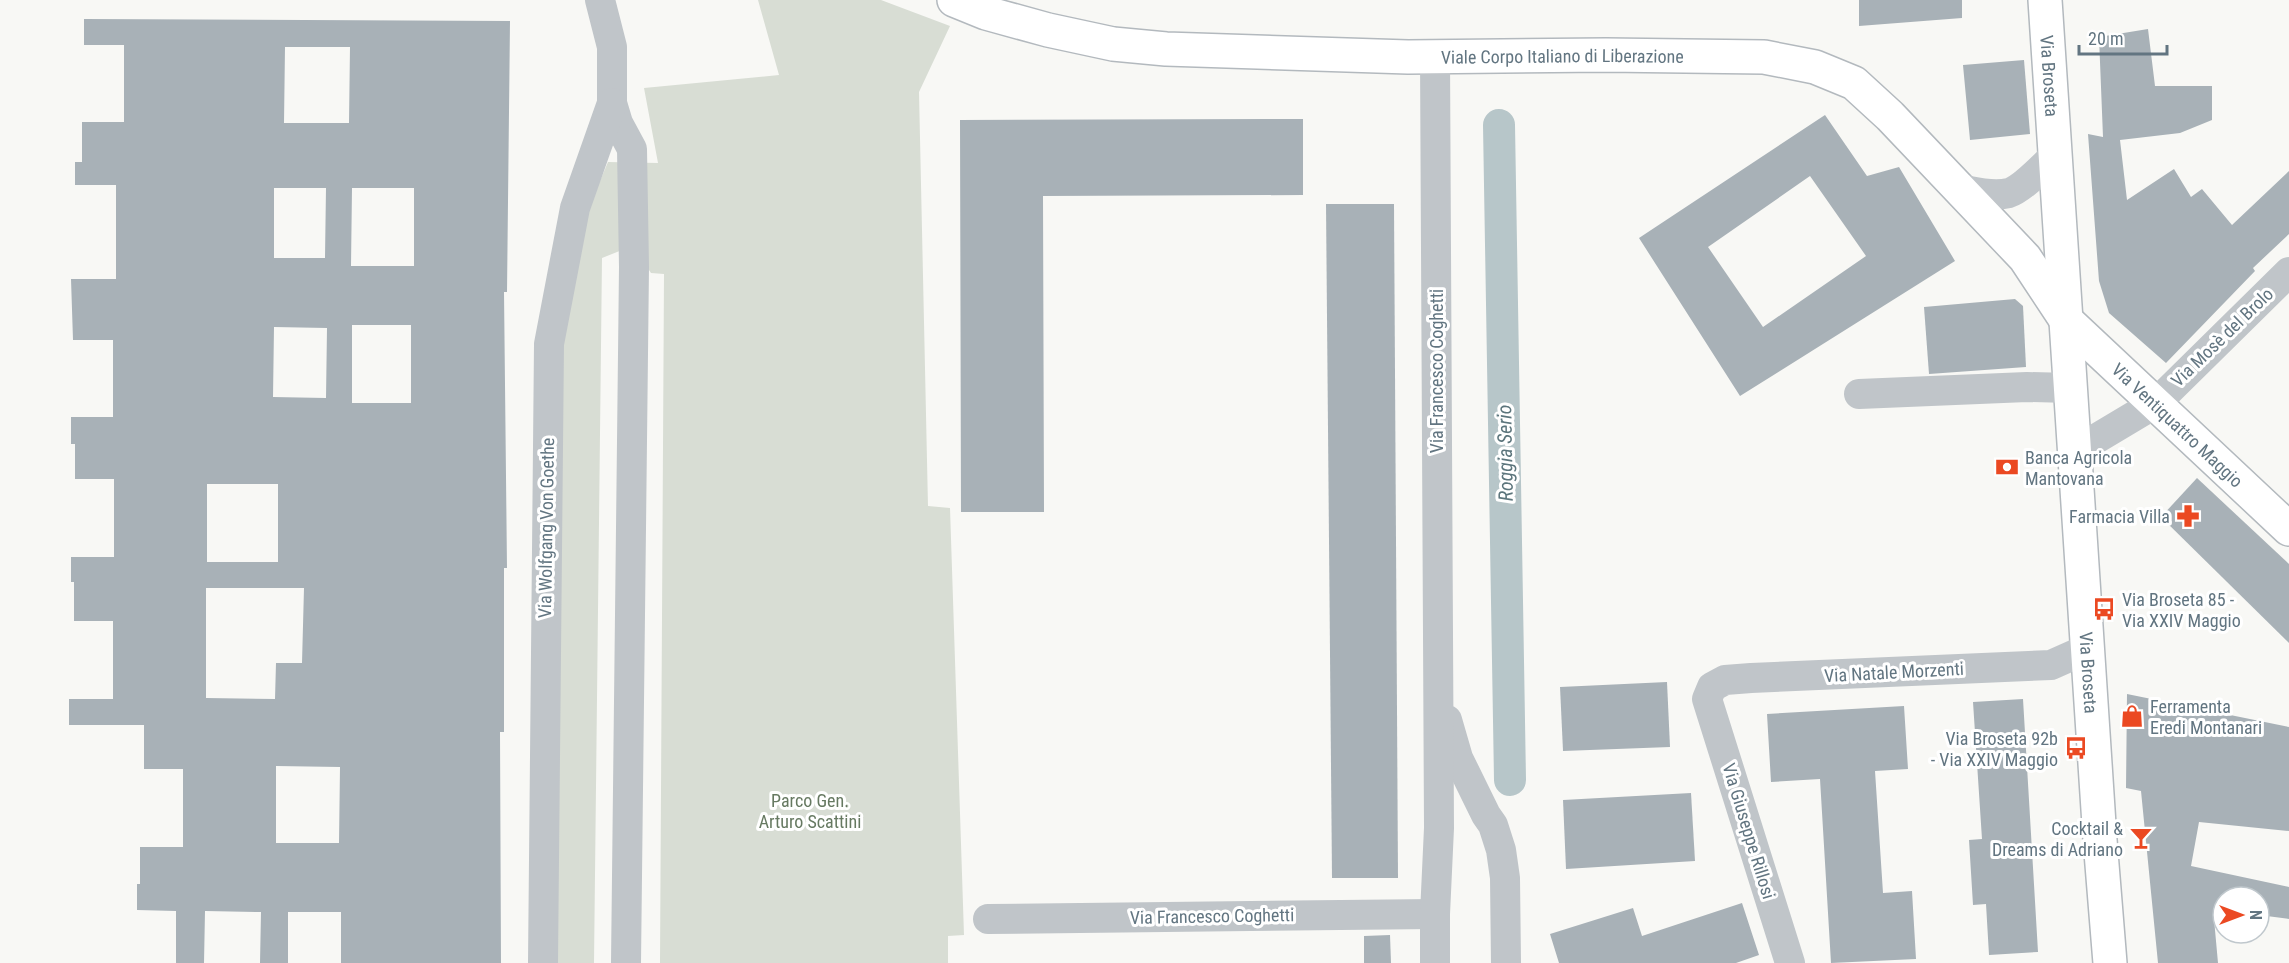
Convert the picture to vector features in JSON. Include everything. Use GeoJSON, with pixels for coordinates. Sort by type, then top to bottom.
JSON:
{"type":"FeatureCollection","features":[{"type":"Feature","properties":{"kind":"street","name":"Via Wolfgang Von Goethe"},"geometry":{"type":"LineString","coordinates":[[600,0],[612,47],[612,103],[618,123],[632,149],[634,256],[626,963]]}},
{"type":"Feature","properties":{"kind":"street","name":"Viale Corpo Italiano di Liberazione"},"geometry":{"type":"LineString","coordinates":[[954,0],[986,13],[1048,30],[1113,44],[1166,49],[1435,57],[1606,55],[1764,57],[1815,67],[1854,83],[2025,258],[2066,320]]}},
{"type":"Feature","properties":{"kind":"street","name":"Via Broseta"},"geometry":{"type":"LineString","coordinates":[[2045,0],[2087,649],[2110,963]]}},
{"type":"Feature","properties":{"kind":"street","name":"Via Francesco Coghetti"},"geometry":{"type":"LineString","coordinates":[[1435,57],[1439,828],[1435,963]]}},
{"type":"Feature","properties":{"kind":"street","name":"Via Wolfgang Von Goethe"},"geometry":{"type":"LineString","coordinates":[[543,963],[549,344],[575,208],[612,103]]}},
{"type":"Feature","properties":{"kind":"street"},"geometry":{"type":"LineString","coordinates":[[1958,188],[1972,193],[2010,193],[2038,173],[2056,154]]}},
{"type":"Feature","properties":{"kind":"street","name":"Via Mosè del Brolo"},"geometry":{"type":"LineString","coordinates":[[2156,403],[2289,272]]}},
{"type":"Feature","properties":{"kind":"street","name":"Via Ventiquattro Maggio"},"geometry":{"type":"LineString","coordinates":[[2066,320],[2289,529]]}},
{"type":"Feature","properties":{"kind":"street"},"geometry":{"type":"LineString","coordinates":[[1859,394],[2027,387],[2070,388]]}},
{"type":"Feature","properties":{"kind":"street"},"geometry":{"type":"LineString","coordinates":[[2074,452],[2156,403]]}},
{"type":"Feature","properties":{"kind":"street","name":"Via Natale Morzenti"},"geometry":{"type":"LineString","coordinates":[[1707,699],[1712,687],[1725,680],[2051,665],[2087,649]]}},
{"type":"Feature","properties":{"kind":"street","name":"Via Francesco Coghetti"},"geometry":{"type":"LineString","coordinates":[[1437,686],[1458,758],[1493,825],[1501,850],[1505,878],[1506,963]]}},
{"type":"Feature","properties":{"kind":"street","name":"Via Giuseppe Rillosi"},"geometry":{"type":"LineString","coordinates":[[1707,699],[1790,963]]}},
{"type":"Feature","properties":{"kind":"street"},"geometry":{"type":"LineString","coordinates":[[1439,828],[1486,815]]}},
{"type":"Feature","properties":{"kind":"street","name":"Via Francesco Coghetti"},"geometry":{"type":"LineString","coordinates":[[988,919],[1435,914]]}},
{"type":"Feature","properties":{"kind":"green space","name":"Parco Gen. Arturo Scattini"},"geometry":{"type":"Polygon","coordinates":[[[758,0],[881,0],[950,26],[919,92],[928,506],[950,508],[964,935],[948,936],[948,963],[660,963],[664,274],[651,273],[647,267],[622,250],[602,258],[594,963],[555,963],[560,336],[588,209],[608,162],[658,163],[644,88],[779,75],[758,0]]]}},
{"type":"Feature","properties":{"kind":"building"},"geometry":{"type":"Polygon","coordinates":[[[1859,0],[1962,0],[1962,18],[1859,26],[1859,0]]]}},
{"type":"Feature","properties":{"kind":"building"},"geometry":{"type":"Polygon","coordinates":[[[84,19],[510,21],[507,292],[504,292],[507,568],[504,568],[504,732],[500,732],[501,963],[341,963],[341,912],[288,912],[288,963],[260,963],[261,912],[205,911],[204,963],[176,963],[176,911],[137,910],[140,847],[183,847],[183,769],[144,769],[144,725],[69,725],[69,699],[113,699],[113,621],[74,621],[74,582],[71,582],[71,557],[114,557],[114,479],[75,479],[75,444],[71,444],[71,417],[113,417],[113,340],[73,340],[71,279],[116,279],[116,185],[75,185],[75,162],[82,162],[82,122],[124,122],[124,45],[84,45],[84,19]],[[285,47],[284,123],[349,123],[350,47],[285,47]],[[274,188],[274,258],[325,258],[326,188],[274,188]],[[352,188],[351,266],[414,266],[414,188],[352,188]],[[352,325],[352,403],[411,403],[411,325],[352,325]],[[274,327],[273,397],[326,398],[327,328],[274,327]],[[207,484],[207,562],[278,562],[278,484],[207,484]],[[206,588],[206,698],[275,699],[276,663],[302,663],[304,588],[206,588]],[[276,766],[276,843],[339,843],[340,767],[276,766]]]}},
{"type":"Feature","properties":{"kind":"building"},"geometry":{"type":"Polygon","coordinates":[[[2148,29],[2155,86],[2212,86],[2212,120],[2180,133],[2120,140],[2127,200],[2174,169],[2191,197],[2202,189],[2232,225],[2289,171],[2289,234],[2253,268],[2255,271],[2166,363],[2109,313],[2099,281],[2088,134],[2103,137],[2099,37],[2148,29]]]}},
{"type":"Feature","properties":{"kind":"building"},"geometry":{"type":"Polygon","coordinates":[[[2024,60],[2030,134],[1970,140],[1963,65],[2024,60]]]}},
{"type":"Feature","properties":{"kind":"building"},"geometry":{"type":"Polygon","coordinates":[[[1825,115],[1867,176],[1899,167],[1955,261],[1740,396],[1639,238],[1825,115]],[[1810,176],[1708,247],[1763,327],[1866,256],[1810,176]]]}},
{"type":"Feature","properties":{"kind":"building"},"geometry":{"type":"Polygon","coordinates":[[[1303,119],[1303,195],[1043,196],[1044,512],[961,512],[960,120],[1303,119]]]}},
{"type":"Feature","properties":{"kind":"building"},"geometry":{"type":"Polygon","coordinates":[[[1326,204],[1394,204],[1398,878],[1332,878],[1326,204]]]}},
{"type":"Feature","properties":{"kind":"building"},"geometry":{"type":"Polygon","coordinates":[[[2015,299],[2023,306],[2026,367],[1929,374],[1924,307],[2015,299]]]}},
{"type":"Feature","properties":{"kind":"building"},"geometry":{"type":"Polygon","coordinates":[[[2197,478],[2289,564],[2289,643],[2161,517],[2197,478]]]}},
{"type":"Feature","properties":{"kind":"building"},"geometry":{"type":"Polygon","coordinates":[[[1667,682],[1670,747],[1563,751],[1560,687],[1667,682]]]}},
{"type":"Feature","properties":{"kind":"building"},"geometry":{"type":"Polygon","coordinates":[[[2127,694],[2289,727],[2289,831],[2199,822],[2191,866],[2289,887],[2289,919],[2271,917],[2271,885],[2211,885],[2211,945],[2216,945],[2218,963],[2158,963],[2141,791],[2126,788],[2127,694]]]}},
{"type":"Feature","properties":{"kind":"building"},"geometry":{"type":"Polygon","coordinates":[[[2023,699],[2038,952],[1989,955],[1986,904],[1973,905],[1969,840],[1982,839],[1973,702],[2023,699]]]}},
{"type":"Feature","properties":{"kind":"building"},"geometry":{"type":"Polygon","coordinates":[[[1904,706],[1908,769],[1875,771],[1883,893],[1912,891],[1916,959],[1831,963],[1820,779],[1771,782],[1767,714],[1904,706]]]}},
{"type":"Feature","properties":{"kind":"building"},"geometry":{"type":"Polygon","coordinates":[[[1691,793],[1695,861],[1566,869],[1563,800],[1691,793]]]}},
{"type":"Feature","properties":{"kind":"building"},"geometry":{"type":"Polygon","coordinates":[[[1742,903],[1759,955],[1736,963],[1559,963],[1550,934],[1633,908],[1642,936],[1742,903]]]}},
{"type":"Feature","properties":{"kind":"building"},"geometry":{"type":"Polygon","coordinates":[[[1390,935],[1391,963],[1364,963],[1364,936],[1390,935]]]}},
{"type":"Feature","properties":{"kind":"waterway","name":"Roggia Serio"},"geometry":{"type":"LineString","coordinates":[[1499,125],[1510,780]]}},
{"type":"Feature","properties":{"kind":"place","name":"Banca Agricola Mantovana"},"geometry":{"type":"Point","coordinates":[2007,467]}},
{"type":"Feature","properties":{"kind":"place","name":"Farmacia Villa"},"geometry":{"type":"Point","coordinates":[2188,516]}},
{"type":"Feature","properties":{"kind":"place","name":"Via Broseta 85 - Via XXIV Maggio"},"geometry":{"type":"Point","coordinates":[2104,609]}},
{"type":"Feature","properties":{"kind":"place","name":"Ferramenta Eredi Montanari"},"geometry":{"type":"Point","coordinates":[2132,716]}},
{"type":"Feature","properties":{"kind":"place","name":"Via Broseta 92b - Via XXIV Maggio"},"geometry":{"type":"Point","coordinates":[2076,748]}},
{"type":"Feature","properties":{"kind":"place","name":"Cocktail & Dreams di Adriano"},"geometry":{"type":"Point","coordinates":[2141,838]}}]}
